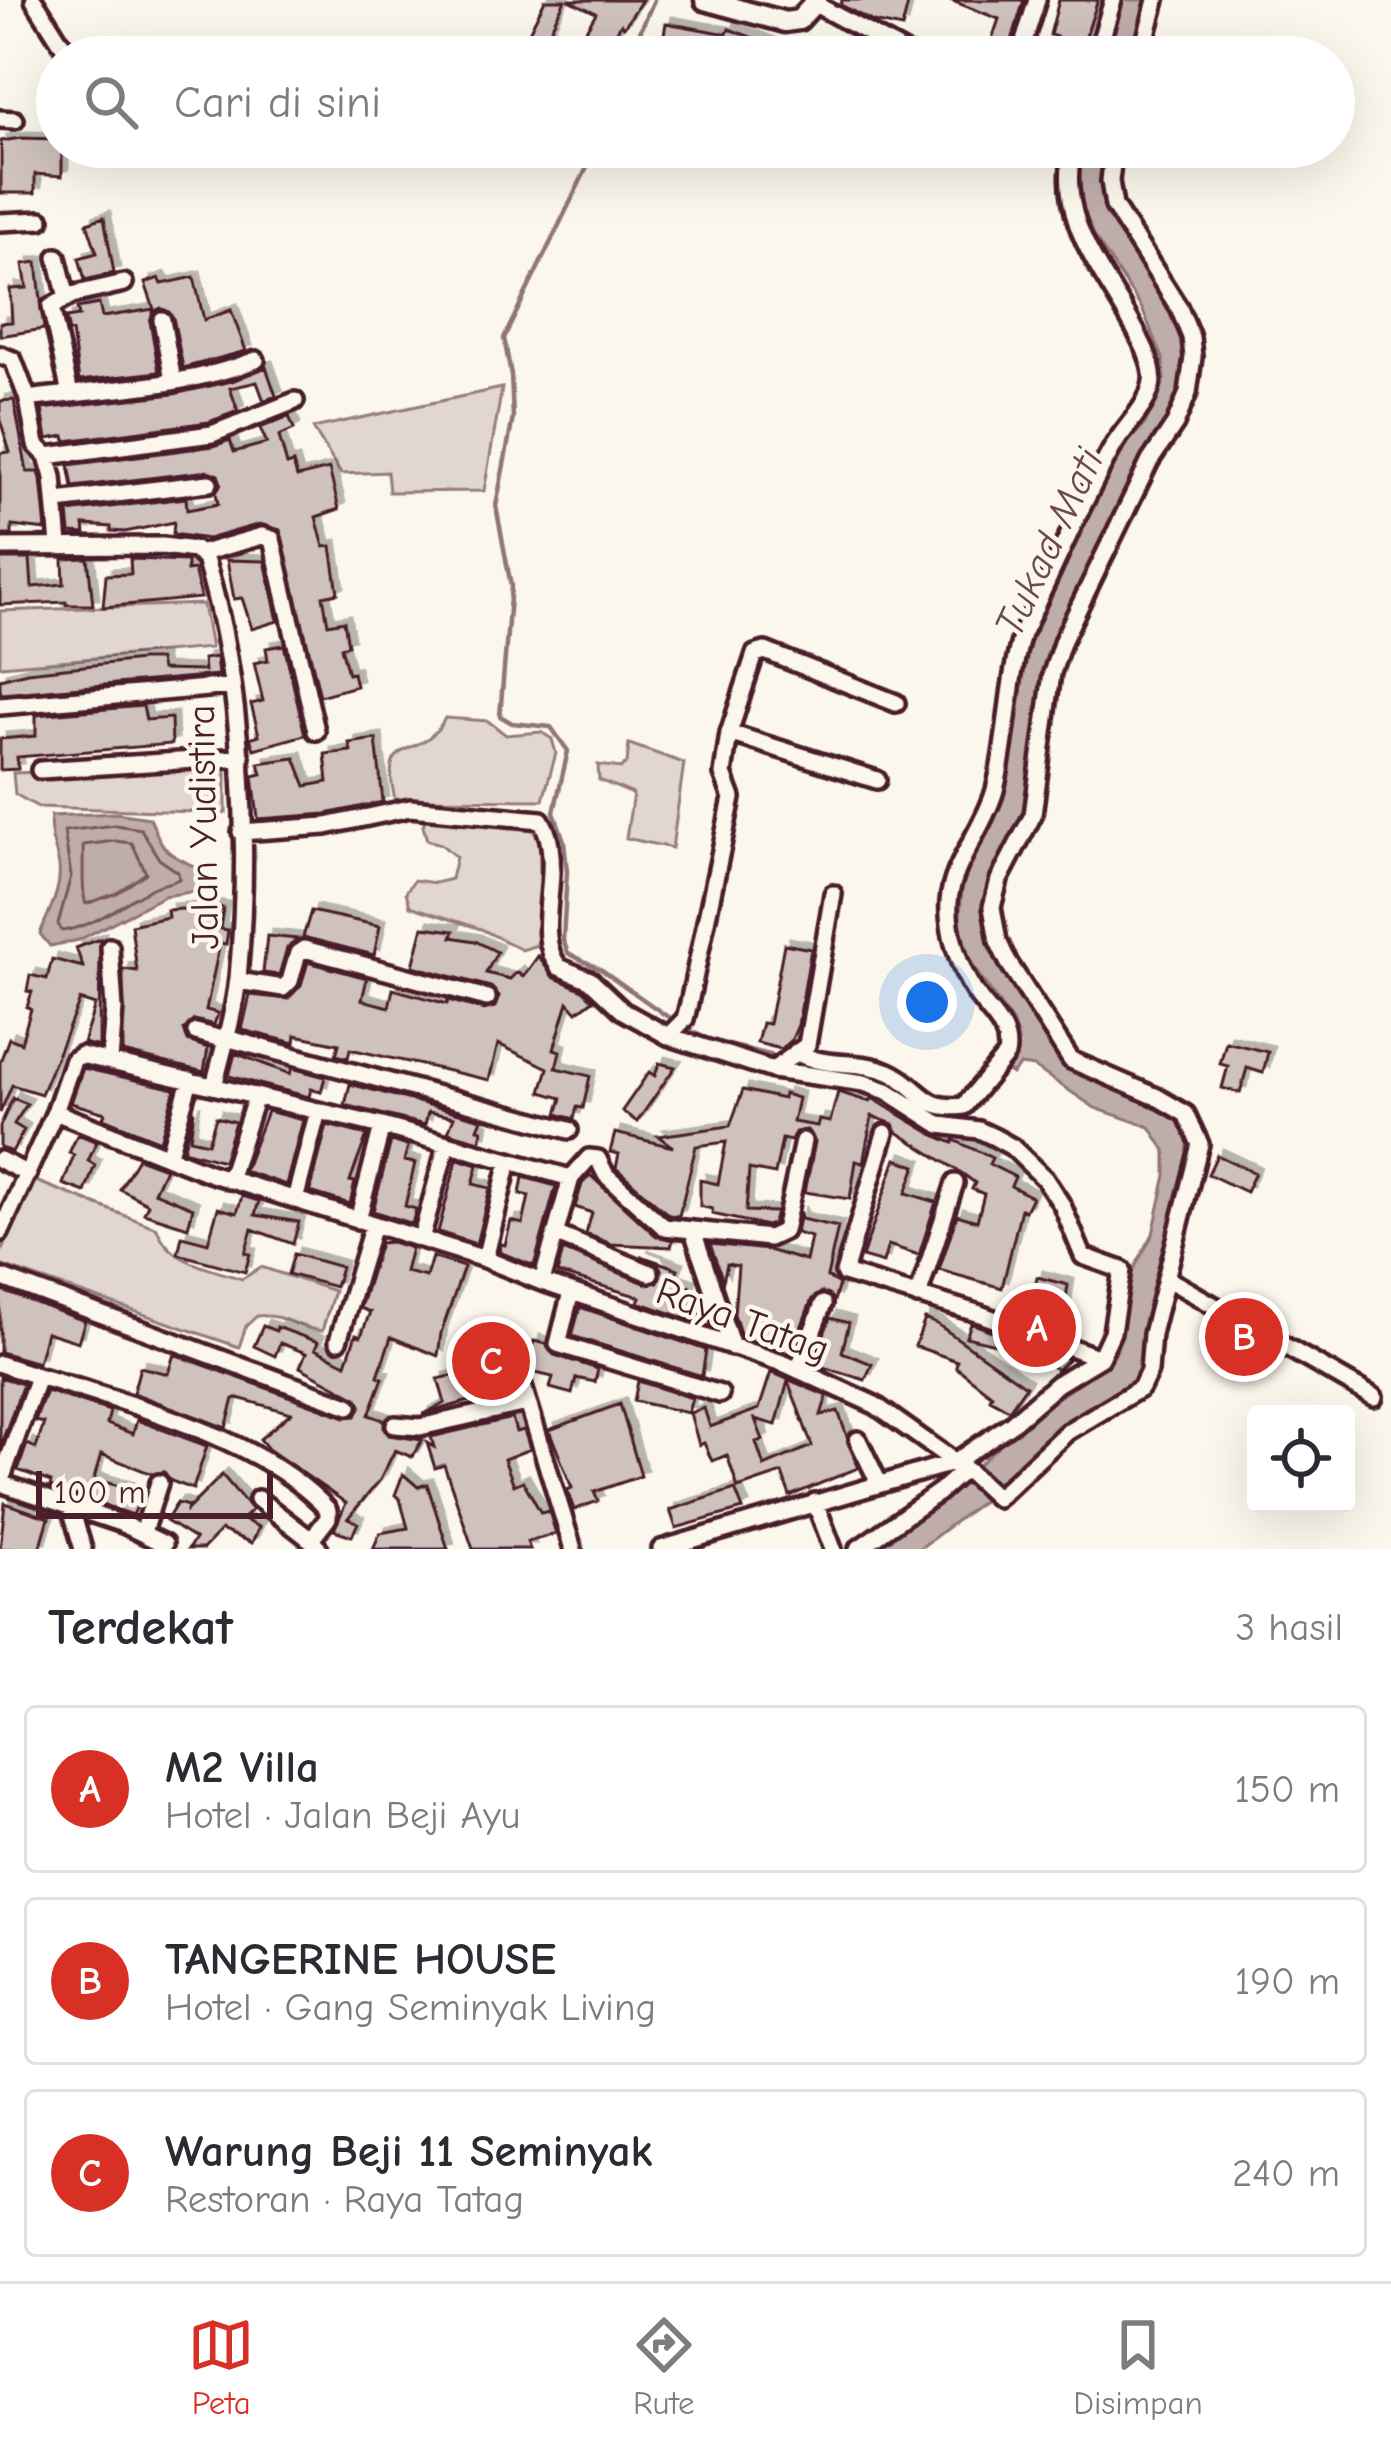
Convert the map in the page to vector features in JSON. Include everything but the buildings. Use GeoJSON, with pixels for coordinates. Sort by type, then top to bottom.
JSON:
{"type":"FeatureCollection","features":[{"type":"Feature","properties":{"kind":"street"},"geometry":{"type":"LineString","coordinates":[[34,0],[57,36]]}},
{"type":"Feature","properties":{"kind":"street"},"geometry":{"type":"LineString","coordinates":[[706,0],[785,22],[799,20],[816,2],[876,36]]}},
{"type":"Feature","properties":{"kind":"street"},"geometry":{"type":"LineString","coordinates":[[1026,36],[1037,0]]}},
{"type":"Feature","properties":{"kind":"street"},"geometry":{"type":"LineString","coordinates":[[1103,36],[1114,0]]}},
{"type":"Feature","properties":{"kind":"street"},"geometry":{"type":"LineString","coordinates":[[1147,36],[1156,0]]}},
{"type":"Feature","properties":{"kind":"street"},"geometry":{"type":"LineString","coordinates":[[786,1061],[865,1064],[895,1074],[918,1096],[943,1109],[964,1106],[1006,1055],[1008,1045],[1001,1026],[965,975],[949,904],[955,877],[996,786],[1012,667],[1022,634],[1114,445],[1153,381],[1146,349],[1128,310],[1092,257],[1069,201],[1068,168]]}},
{"type":"Feature","properties":{"kind":"street"},"geometry":{"type":"LineString","coordinates":[[1112,168],[1114,206],[1179,308],[1191,337],[1188,393],[1063,640],[1052,673],[1033,815],[999,880],[992,907],[998,941],[1071,1060],[1186,1114],[1200,1144],[1166,1278],[1374,1397]]}},
{"type":"Feature","properties":{"kind":"street"},"geometry":{"type":"LineString","coordinates":[[0,222],[41,220]]}},
{"type":"Feature","properties":{"kind":"street"},"geometry":{"type":"LineString","coordinates":[[57,257],[68,298]]}},
{"type":"Feature","properties":{"kind":"street"},"geometry":{"type":"LineString","coordinates":[[70,394],[51,307],[124,283]]}},
{"type":"Feature","properties":{"kind":"street"},"geometry":{"type":"LineString","coordinates":[[162,320],[173,381]]}},
{"type":"Feature","properties":{"kind":"street"},"geometry":{"type":"LineString","coordinates":[[0,355],[13,360],[28,399],[36,445],[47,456],[57,501],[59,545]]}},
{"type":"Feature","properties":{"kind":"street"},"geometry":{"type":"LineString","coordinates":[[28,399],[173,381],[256,360]]}},
{"type":"Feature","properties":{"kind":"street"},"geometry":{"type":"LineString","coordinates":[[47,456],[212,434],[295,401]]}},
{"type":"Feature","properties":{"kind":"street"},"geometry":{"type":"LineString","coordinates":[[57,501],[209,483]]}},
{"type":"Feature","properties":{"kind":"street"},"geometry":{"type":"LineString","coordinates":[[0,547],[187,548],[200,554],[262,536],[272,539],[316,731]]}},
{"type":"Feature","properties":{"kind":"street","name":"Jalan Yudistira"},"geometry":{"type":"LineString","coordinates":[[200,554],[207,567],[241,757],[238,981],[214,1086]]}},
{"type":"Feature","properties":{"kind":"street"},"geometry":{"type":"LineString","coordinates":[[676,1028],[732,798],[723,774],[729,734],[755,655],[765,651],[896,704]]}},
{"type":"Feature","properties":{"kind":"street"},"geometry":{"type":"LineString","coordinates":[[0,706],[231,686]]}},
{"type":"Feature","properties":{"kind":"street"},"geometry":{"type":"LineString","coordinates":[[729,734],[877,780]]}},
{"type":"Feature","properties":{"kind":"street"},"geometry":{"type":"LineString","coordinates":[[40,770],[241,757]]}},
{"type":"Feature","properties":{"kind":"street"},"geometry":{"type":"LineString","coordinates":[[241,832],[326,826],[410,808],[541,820],[552,850],[548,945],[553,960],[568,973],[590,980],[623,1011],[887,1091],[925,1118],[979,1130],[1029,1161],[1062,1205],[1083,1256],[1122,1270],[1112,1332],[1100,1358],[1057,1384],[939,1492],[858,1549]]}},
{"type":"Feature","properties":{"kind":"street"},"geometry":{"type":"LineString","coordinates":[[786,1061],[807,1045],[811,1031],[833,894]]}},
{"type":"Feature","properties":{"kind":"street"},"geometry":{"type":"LineString","coordinates":[[110,947],[114,1009],[110,1061]]}},
{"type":"Feature","properties":{"kind":"street"},"geometry":{"type":"LineString","coordinates":[[238,981],[283,988],[290,981],[298,952],[304,949],[487,998]]}},
{"type":"Feature","properties":{"kind":"street"},"geometry":{"type":"LineString","coordinates":[[196,1032],[569,1130]]}},
{"type":"Feature","properties":{"kind":"street"},"geometry":{"type":"LineString","coordinates":[[0,1233],[76,1057],[382,1126],[571,1178]]}},
{"type":"Feature","properties":{"kind":"street"},"geometry":{"type":"LineString","coordinates":[[168,1157],[190,1080]]}},
{"type":"Feature","properties":{"kind":"street"},"geometry":{"type":"LineString","coordinates":[[230,1180],[256,1096]]}},
{"type":"Feature","properties":{"kind":"street"},"geometry":{"type":"LineString","coordinates":[[295,1200],[318,1111]]}},
{"type":"Feature","properties":{"kind":"street","name":"Raya Tatag"},"geometry":{"type":"LineString","coordinates":[[55,1112],[230,1180],[485,1259],[797,1370],[874,1406],[963,1467],[997,1498],[1067,1432],[1141,1388],[1149,1370],[1166,1278]]}},
{"type":"Feature","properties":{"kind":"street"},"geometry":{"type":"LineString","coordinates":[[338,1341],[366,1223],[382,1126]]}},
{"type":"Feature","properties":{"kind":"street"},"geometry":{"type":"LineString","coordinates":[[885,1133],[844,1273],[1100,1358]]}},
{"type":"Feature","properties":{"kind":"street"},"geometry":{"type":"LineString","coordinates":[[542,1282],[571,1178],[589,1158],[598,1159],[606,1175],[673,1230],[769,1238],[782,1235],[803,1141]]}},
{"type":"Feature","properties":{"kind":"street"},"geometry":{"type":"LineString","coordinates":[[421,1239],[447,1144]]}},
{"type":"Feature","properties":{"kind":"street"},"geometry":{"type":"LineString","coordinates":[[0,1160],[28,1174]]}},
{"type":"Feature","properties":{"kind":"street"},"geometry":{"type":"LineString","coordinates":[[485,1259],[509,1161]]}},
{"type":"Feature","properties":{"kind":"street"},"geometry":{"type":"LineString","coordinates":[[918,1296],[955,1183]]}},
{"type":"Feature","properties":{"kind":"street"},"geometry":{"type":"LineString","coordinates":[[693,1231],[732,1347]]}},
{"type":"Feature","properties":{"kind":"street"},"geometry":{"type":"LineString","coordinates":[[555,1234],[650,1274]]}},
{"type":"Feature","properties":{"kind":"street"},"geometry":{"type":"LineString","coordinates":[[0,1277],[349,1406]]}},
{"type":"Feature","properties":{"kind":"street"},"geometry":{"type":"LineString","coordinates":[[571,1292],[558,1344],[719,1394]]}},
{"type":"Feature","properties":{"kind":"street"},"geometry":{"type":"LineString","coordinates":[[797,1370],[823,1304]]}},
{"type":"Feature","properties":{"kind":"street"},"geometry":{"type":"LineString","coordinates":[[0,1364],[182,1424],[234,1444],[278,1469],[328,1510],[315,1545],[258,1498]]}},
{"type":"Feature","properties":{"kind":"street"},"geometry":{"type":"LineString","coordinates":[[517,1367],[573,1549]]}},
{"type":"Feature","properties":{"kind":"street"},"geometry":{"type":"LineString","coordinates":[[38,1377],[0,1483],[143,1532],[164,1544]]}},
{"type":"Feature","properties":{"kind":"street"},"geometry":{"type":"LineString","coordinates":[[395,1425],[420,1427],[526,1403]]}},
{"type":"Feature","properties":{"kind":"street"},"geometry":{"type":"LineString","coordinates":[[858,1440],[879,1483]]}},
{"type":"Feature","properties":{"kind":"street"},"geometry":{"type":"LineString","coordinates":[[669,1548],[879,1483],[963,1467]]}},
{"type":"Feature","properties":{"kind":"street"},"geometry":{"type":"LineString","coordinates":[[143,1532],[159,1483]]}},
{"type":"Feature","properties":{"kind":"street"},"geometry":{"type":"LineString","coordinates":[[815,1502],[833,1549]]}},
{"type":"Feature","properties":{"kind":"street"},"geometry":{"type":"LineString","coordinates":[[71,1509],[83,1549]]}},
{"type":"Feature","properties":{"kind":"shaded area"},"geometry":{"type":"Polygon","coordinates":[[[502,388],[484,491],[389,492],[387,472],[341,474],[313,428],[502,388]]]}},
{"type":"Feature","properties":{"kind":"shaded area"},"geometry":{"type":"Polygon","coordinates":[[[203,604],[211,648],[0,666],[0,611],[203,604]]]}},
{"type":"Feature","properties":{"kind":"shaded area"},"geometry":{"type":"Polygon","coordinates":[[[445,718],[488,721],[506,735],[541,732],[552,739],[556,753],[543,800],[395,799],[391,778],[397,755],[436,732],[445,718]]]}},
{"type":"Feature","properties":{"kind":"shaded area"},"geometry":{"type":"Polygon","coordinates":[[[629,744],[684,763],[672,848],[626,838],[633,794],[599,780],[598,765],[621,768],[627,763],[629,744]]]}},
{"type":"Feature","properties":{"kind":"shaded area"},"geometry":{"type":"Polygon","coordinates":[[[226,766],[226,813],[38,807],[15,794],[13,773],[226,766]]]}},
{"type":"Feature","properties":{"kind":"shaded area"},"geometry":{"type":"Polygon","coordinates":[[[426,815],[533,824],[539,830],[537,945],[522,950],[481,929],[410,906],[406,892],[414,880],[451,879],[456,857],[441,844],[427,840],[426,815]]]}},
{"type":"Feature","properties":{"kind":"shaded area"},"geometry":{"type":"Polygon","coordinates":[[[33,1180],[157,1228],[180,1257],[204,1267],[242,1279],[261,1267],[334,1291],[322,1331],[257,1316],[246,1326],[239,1347],[0,1265],[0,1255],[33,1180]]]}},
{"type":"Feature","properties":{"kind":"water"},"geometry":{"type":"Polygon","coordinates":[[[1121,0],[1152,0],[1142,36],[1111,36],[1121,0]]]}},
{"type":"Feature","properties":{"kind":"water","name":"Tukad Mati"},"geometry":{"type":"Polygon","coordinates":[[[1078,168],[1111,168],[1114,215],[1187,332],[1183,401],[1075,607],[1028,803],[988,913],[1065,1054],[1185,1117],[1196,1137],[1142,1373],[1126,1390],[1072,1419],[997,1490],[919,1549],[869,1549],[974,1469],[1026,1419],[1109,1363],[1117,1350],[1130,1276],[1153,1234],[1166,1175],[1166,1152],[1150,1127],[1095,1108],[1034,1067],[1020,1065],[1012,1074],[1002,1067],[1017,1050],[1018,1039],[1012,1022],[965,955],[959,925],[963,880],[988,825],[1023,648],[1114,457],[1145,424],[1164,379],[1163,358],[1142,309],[1094,236],[1083,210],[1078,168]]]}},
{"type":"Feature","properties":{"kind":"water"},"geometry":{"type":"Polygon","coordinates":[[[116,813],[150,818],[164,847],[196,868],[198,891],[164,896],[79,940],[50,946],[40,934],[59,875],[51,816],[116,813]]]}},
{"type":"Feature","properties":{"kind":"waterway"},"geometry":{"type":"LineString","coordinates":[[638,36],[654,0]]}},
{"type":"Feature","properties":{"kind":"waterway"},"geometry":{"type":"LineString","coordinates":[[587,168],[504,338],[513,418],[496,506],[511,586],[500,716],[512,723],[551,727],[568,751],[554,812],[567,871],[563,940],[568,953],[602,970],[675,1022]]}},
{"type":"Feature","properties":{"kind":"waterway"},"geometry":{"type":"LineString","coordinates":[[685,1028],[709,1040],[782,1058]]}},
{"type":"Feature","properties":{"kind":"waterway"},"geometry":{"type":"LineString","coordinates":[[793,1062],[828,1069]]}},
{"type":"Feature","properties":{"kind":"waterway"},"geometry":{"type":"LineString","coordinates":[[930,1109],[958,1119]]}},
{"type":"Feature","properties":{"kind":"place","name":"M2 Villa"},"geometry":{"type":"Point","coordinates":[1037,1328]}},
{"type":"Feature","properties":{"kind":"place","name":"TANGERINE HOUSE"},"geometry":{"type":"Point","coordinates":[1244,1337]}},
{"type":"Feature","properties":{"kind":"place","name":"Warung Beji 11 Seminyak"},"geometry":{"type":"Point","coordinates":[491,1361]}}]}
